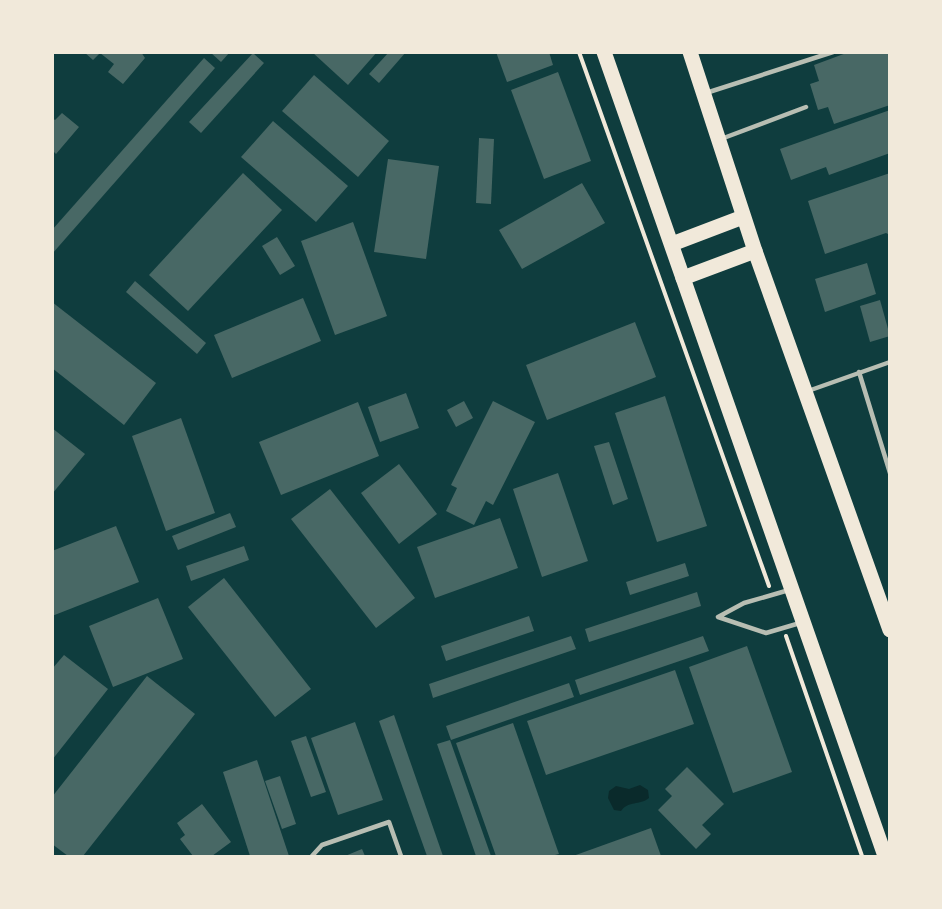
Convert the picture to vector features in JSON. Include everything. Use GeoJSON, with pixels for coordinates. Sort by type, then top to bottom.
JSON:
{"type":"FeatureCollection","features":[{"type":"Feature","properties":{"kind":"main road"},"geometry":{"type":"LineString","coordinates":[[604,52],[885,856]]}},
{"type":"Feature","properties":{"kind":"main road"},"geometry":{"type":"LineString","coordinates":[[690,52],[755,251],[805,392],[885,602],[890,630]]}},
{"type":"Feature","properties":{"kind":"main road"},"geometry":{"type":"LineString","coordinates":[[672,244],[744,218]]}},
{"type":"Feature","properties":{"kind":"main road"},"geometry":{"type":"LineString","coordinates":[[683,278],[755,251]]}},
{"type":"Feature","properties":{"kind":"lane"},"geometry":{"type":"LineString","coordinates":[[703,94],[833,52]]}},
{"type":"Feature","properties":{"kind":"lane"},"geometry":{"type":"LineString","coordinates":[[718,140],[806,107]]}},
{"type":"Feature","properties":{"kind":"lane"},"geometry":{"type":"LineString","coordinates":[[805,392],[890,362]]}},
{"type":"Feature","properties":{"kind":"lane"},"geometry":{"type":"LineString","coordinates":[[859,372],[890,473]]}},
{"type":"Feature","properties":{"kind":"lane"},"geometry":{"type":"LineString","coordinates":[[791,589],[744,603],[718,617],[766,633],[803,622]]}},
{"type":"Feature","properties":{"kind":"lane"},"geometry":{"type":"LineString","coordinates":[[312,856],[322,845],[388,822],[401,856]]}},
{"type":"Feature","properties":{"kind":"path"},"geometry":{"type":"LineString","coordinates":[[579,52],[772,595]]}},
{"type":"Feature","properties":{"kind":"path"},"geometry":{"type":"LineString","coordinates":[[783,627],[862,856]]}},
{"type":"Feature","properties":{"kind":"water"},"geometry":{"type":"Polygon","coordinates":[[[640,785],[648,790],[649,798],[627,805],[621,811],[614,810],[608,798],[609,791],[616,786],[629,789],[640,785]]]}},
{"type":"Feature","properties":{"kind":"building"},"geometry":{"type":"Polygon","coordinates":[[[84,52],[141,52],[145,58],[123,84],[108,72],[114,64],[100,53],[93,60],[84,52]]]}},
{"type":"Feature","properties":{"kind":"building"},"geometry":{"type":"Polygon","coordinates":[[[210,52],[230,52],[221,62],[210,52]]]}},
{"type":"Feature","properties":{"kind":"building"},"geometry":{"type":"Polygon","coordinates":[[[312,52],[377,52],[348,85],[312,52]]]}},
{"type":"Feature","properties":{"kind":"building"},"geometry":{"type":"Polygon","coordinates":[[[389,52],[406,52],[379,83],[369,74],[389,52]]]}},
{"type":"Feature","properties":{"kind":"building"},"geometry":{"type":"Polygon","coordinates":[[[496,52],[549,52],[553,65],[507,82],[496,52]]]}},
{"type":"Feature","properties":{"kind":"building"},"geometry":{"type":"Polygon","coordinates":[[[849,52],[890,52],[890,105],[834,124],[828,107],[818,110],[810,84],[819,81],[814,65],[849,52]]]}},
{"type":"Feature","properties":{"kind":"building"},"geometry":{"type":"Polygon","coordinates":[[[253,53],[264,63],[201,133],[189,122],[253,53]]]}},
{"type":"Feature","properties":{"kind":"building"},"geometry":{"type":"Polygon","coordinates":[[[204,58],[215,68],[52,254],[52,230],[204,58]]]}},
{"type":"Feature","properties":{"kind":"building"},"geometry":{"type":"Polygon","coordinates":[[[558,72],[591,161],[544,179],[511,90],[558,72]]]}},
{"type":"Feature","properties":{"kind":"building"},"geometry":{"type":"Polygon","coordinates":[[[314,75],[389,141],[358,177],[282,111],[314,75]]]}},
{"type":"Feature","properties":{"kind":"building"},"geometry":{"type":"Polygon","coordinates":[[[890,110],[890,153],[829,175],[826,167],[791,180],[780,149],[890,110]]]}},
{"type":"Feature","properties":{"kind":"building"},"geometry":{"type":"Polygon","coordinates":[[[62,113],[79,127],[56,154],[52,150],[52,118],[55,120],[62,113]]]}},
{"type":"Feature","properties":{"kind":"building"},"geometry":{"type":"Polygon","coordinates":[[[273,121],[348,186],[316,222],[241,157],[273,121]]]}},
{"type":"Feature","properties":{"kind":"building"},"geometry":{"type":"Polygon","coordinates":[[[479,138],[494,139],[491,204],[476,203],[479,138]]]}},
{"type":"Feature","properties":{"kind":"building"},"geometry":{"type":"Polygon","coordinates":[[[388,159],[439,166],[426,259],[374,252],[388,159]]]}},
{"type":"Feature","properties":{"kind":"building"},"geometry":{"type":"Polygon","coordinates":[[[243,173],[282,210],[188,311],[149,275],[243,173]]]}},
{"type":"Feature","properties":{"kind":"building"},"geometry":{"type":"Polygon","coordinates":[[[890,173],[890,235],[886,233],[825,254],[808,201],[890,173]]]}},
{"type":"Feature","properties":{"kind":"building"},"geometry":{"type":"Polygon","coordinates":[[[582,183],[605,223],[522,269],[499,230],[582,183]]]}},
{"type":"Feature","properties":{"kind":"building"},"geometry":{"type":"Polygon","coordinates":[[[353,222],[387,316],[335,335],[301,241],[353,222]]]}},
{"type":"Feature","properties":{"kind":"building"},"geometry":{"type":"Polygon","coordinates":[[[277,237],[295,266],[280,275],[262,246],[277,237]]]}},
{"type":"Feature","properties":{"kind":"building"},"geometry":{"type":"Polygon","coordinates":[[[867,263],[876,294],[825,312],[815,279],[867,263]]]}},
{"type":"Feature","properties":{"kind":"building"},"geometry":{"type":"Polygon","coordinates":[[[135,281],[206,343],[197,354],[126,292],[135,281]]]}},
{"type":"Feature","properties":{"kind":"building"},"geometry":{"type":"Polygon","coordinates":[[[303,298],[321,341],[232,378],[214,335],[303,298]]]}},
{"type":"Feature","properties":{"kind":"building"},"geometry":{"type":"Polygon","coordinates":[[[880,300],[890,336],[870,342],[860,306],[880,300]]]}},
{"type":"Feature","properties":{"kind":"building"},"geometry":{"type":"Polygon","coordinates":[[[52,302],[156,383],[124,425],[52,368],[52,302]]]}},
{"type":"Feature","properties":{"kind":"building"},"geometry":{"type":"Polygon","coordinates":[[[635,322],[656,377],[547,420],[526,365],[635,322]]]}},
{"type":"Feature","properties":{"kind":"building"},"geometry":{"type":"Polygon","coordinates":[[[406,393],[419,428],[380,442],[368,407],[406,393]]]}},
{"type":"Feature","properties":{"kind":"building"},"geometry":{"type":"Polygon","coordinates":[[[665,396],[707,526],[657,542],[615,413],[665,396]]]}},
{"type":"Feature","properties":{"kind":"building"},"geometry":{"type":"Polygon","coordinates":[[[464,401],[473,418],[456,427],[447,410],[464,401]]]}},
{"type":"Feature","properties":{"kind":"building"},"geometry":{"type":"Polygon","coordinates":[[[493,401],[535,422],[493,505],[486,501],[474,525],[446,511],[457,488],[451,485],[493,401]]]}},
{"type":"Feature","properties":{"kind":"building"},"geometry":{"type":"Polygon","coordinates":[[[358,402],[379,456],[281,495],[259,442],[358,402]]]}},
{"type":"Feature","properties":{"kind":"building"},"geometry":{"type":"Polygon","coordinates":[[[181,418],[215,513],[166,531],[132,436],[181,418]]]}},
{"type":"Feature","properties":{"kind":"building"},"geometry":{"type":"Polygon","coordinates":[[[52,428],[85,454],[52,494],[52,428]]]}},
{"type":"Feature","properties":{"kind":"building"},"geometry":{"type":"Polygon","coordinates":[[[609,442],[628,499],[613,505],[594,446],[609,442]]]}},
{"type":"Feature","properties":{"kind":"building"},"geometry":{"type":"Polygon","coordinates":[[[399,464],[437,514],[399,544],[361,493],[399,464]]]}},
{"type":"Feature","properties":{"kind":"building"},"geometry":{"type":"Polygon","coordinates":[[[558,473],[588,561],[542,577],[513,489],[558,473]]]}},
{"type":"Feature","properties":{"kind":"building"},"geometry":{"type":"Polygon","coordinates":[[[330,489],[415,598],[376,628],[291,519],[330,489]]]}},
{"type":"Feature","properties":{"kind":"building"},"geometry":{"type":"Polygon","coordinates":[[[230,513],[236,527],[178,550],[172,536],[230,513]]]}},
{"type":"Feature","properties":{"kind":"building"},"geometry":{"type":"Polygon","coordinates":[[[500,518],[518,568],[435,598],[417,547],[500,518]]]}},
{"type":"Feature","properties":{"kind":"building"},"geometry":{"type":"Polygon","coordinates":[[[116,526],[139,582],[52,616],[52,551],[116,526]]]}},
{"type":"Feature","properties":{"kind":"building"},"geometry":{"type":"Polygon","coordinates":[[[244,546],[249,560],[191,581],[186,566],[244,546]]]}},
{"type":"Feature","properties":{"kind":"building"},"geometry":{"type":"Polygon","coordinates":[[[685,563],[689,576],[630,595],[626,582],[685,563]]]}},
{"type":"Feature","properties":{"kind":"building"},"geometry":{"type":"Polygon","coordinates":[[[224,578],[311,689],[275,717],[188,607],[224,578]]]}},
{"type":"Feature","properties":{"kind":"building"},"geometry":{"type":"Polygon","coordinates":[[[697,592],[701,606],[589,642],[585,629],[697,592]]]}},
{"type":"Feature","properties":{"kind":"building"},"geometry":{"type":"Polygon","coordinates":[[[158,598],[183,659],[113,687],[89,626],[158,598]]]}},
{"type":"Feature","properties":{"kind":"building"},"geometry":{"type":"Polygon","coordinates":[[[529,616],[534,631],[446,661],[441,646],[529,616]]]}},
{"type":"Feature","properties":{"kind":"building"},"geometry":{"type":"Polygon","coordinates":[[[571,636],[576,649],[433,698],[429,684],[571,636]]]}},
{"type":"Feature","properties":{"kind":"building"},"geometry":{"type":"Polygon","coordinates":[[[703,636],[709,651],[580,695],[575,680],[703,636]]]}},
{"type":"Feature","properties":{"kind":"building"},"geometry":{"type":"Polygon","coordinates":[[[747,646],[792,772],[733,793],[689,667],[747,646]]]}},
{"type":"Feature","properties":{"kind":"building"},"geometry":{"type":"Polygon","coordinates":[[[64,655],[108,689],[52,760],[52,669],[64,655]]]}},
{"type":"Feature","properties":{"kind":"building"},"geometry":{"type":"Polygon","coordinates":[[[675,670],[694,724],[546,775],[527,721],[675,670]]]}},
{"type":"Feature","properties":{"kind":"building"},"geometry":{"type":"Polygon","coordinates":[[[147,676],[195,714],[83,856],[68,856],[52,844],[52,797],[147,676]]]}},
{"type":"Feature","properties":{"kind":"building"},"geometry":{"type":"Polygon","coordinates":[[[569,683],[574,697],[451,740],[446,726],[569,683]]]}},
{"type":"Feature","properties":{"kind":"building"},"geometry":{"type":"Polygon","coordinates":[[[394,715],[443,856],[427,856],[379,721],[394,715]]]}},
{"type":"Feature","properties":{"kind":"building"},"geometry":{"type":"Polygon","coordinates":[[[355,722],[383,800],[338,815],[311,738],[355,722]]]}},
{"type":"Feature","properties":{"kind":"building"},"geometry":{"type":"Polygon","coordinates":[[[513,723],[559,854],[496,856],[456,743],[513,723]]]}},
{"type":"Feature","properties":{"kind":"building"},"geometry":{"type":"Polygon","coordinates":[[[306,736],[326,792],[311,797],[291,741],[306,736]]]}},
{"type":"Feature","properties":{"kind":"building"},"geometry":{"type":"Polygon","coordinates":[[[450,740],[491,856],[476,856],[437,744],[450,740]]]}},
{"type":"Feature","properties":{"kind":"building"},"geometry":{"type":"Polygon","coordinates":[[[257,760],[289,856],[250,856],[223,772],[257,760]]]}},
{"type":"Feature","properties":{"kind":"building"},"geometry":{"type":"Polygon","coordinates":[[[687,767],[724,804],[702,825],[711,834],[696,849],[658,810],[672,796],[665,789],[687,767]]]}},
{"type":"Feature","properties":{"kind":"building"},"geometry":{"type":"Polygon","coordinates":[[[280,776],[296,824],[282,829],[265,781],[280,776]]]}},
{"type":"Feature","properties":{"kind":"building"},"geometry":{"type":"Polygon","coordinates":[[[202,804],[231,842],[212,856],[193,856],[180,839],[185,835],[177,823],[202,804]]]}},
{"type":"Feature","properties":{"kind":"building"},"geometry":{"type":"Polygon","coordinates":[[[651,828],[661,856],[573,856],[651,828]]]}},
{"type":"Feature","properties":{"kind":"building"},"geometry":{"type":"Polygon","coordinates":[[[362,849],[365,856],[345,856],[362,849]]]}}]}
